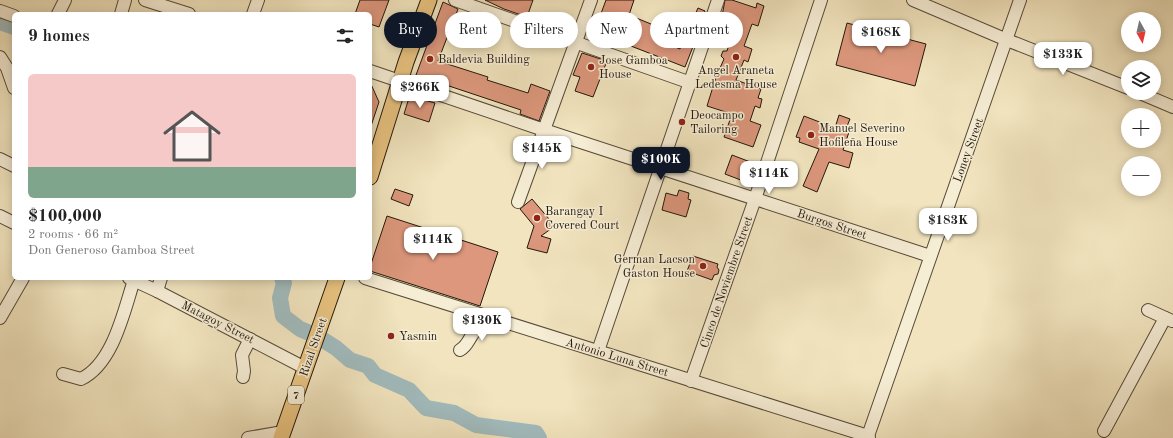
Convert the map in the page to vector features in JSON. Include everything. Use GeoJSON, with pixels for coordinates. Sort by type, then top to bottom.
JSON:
{"type":"FeatureCollection","features":[{"type":"Feature","properties":{"kind":"main road"},"geometry":{"type":"LineString","coordinates":[[372,171],[400,80],[429,0]]}},
{"type":"Feature","properties":{"kind":"main road","name":"Rizal Street"},"geometry":{"type":"LineString","coordinates":[[282,435],[336,280]]}},
{"type":"Feature","properties":{"kind":"street"},"geometry":{"type":"LineString","coordinates":[[59,12],[65,0]]}},
{"type":"Feature","properties":{"kind":"street"},"geometry":{"type":"LineString","coordinates":[[122,12],[125,0]]}},
{"type":"Feature","properties":{"kind":"street"},"geometry":{"type":"LineString","coordinates":[[145,0],[183,12]]}},
{"type":"Feature","properties":{"kind":"street"},"geometry":{"type":"LineString","coordinates":[[254,12],[258,0]]}},
{"type":"Feature","properties":{"kind":"street"},"geometry":{"type":"LineString","coordinates":[[455,0],[510,20]]}},
{"type":"Feature","properties":{"kind":"street"},"geometry":{"type":"LineString","coordinates":[[578,37],[591,0]]}},
{"type":"Feature","properties":{"kind":"street"},"geometry":{"type":"LineString","coordinates":[[598,351],[718,0]]}},
{"type":"Feature","properties":{"kind":"street","name":"Cinco de Noviembre Street"},"geometry":{"type":"LineString","coordinates":[[691,381],[755,199],[820,0]]}},
{"type":"Feature","properties":{"kind":"street"},"geometry":{"type":"LineString","coordinates":[[913,0],[1007,40],[1121,85]]}},
{"type":"Feature","properties":{"kind":"street","name":"Loney Street"},"geometry":{"type":"LineString","coordinates":[[868,437],[1020,0]]}},
{"type":"Feature","properties":{"kind":"street"},"geometry":{"type":"LineString","coordinates":[[0,11],[12,15]]}},
{"type":"Feature","properties":{"kind":"street"},"geometry":{"type":"LineString","coordinates":[[578,44],[690,84]]}},
{"type":"Feature","properties":{"kind":"street"},"geometry":{"type":"LineString","coordinates":[[518,202],[574,48]]}},
{"type":"Feature","properties":{"kind":"street"},"geometry":{"type":"LineString","coordinates":[[0,57],[7,68],[12,82]]}},
{"type":"Feature","properties":{"kind":"street","name":"Burgos Street"},"geometry":{"type":"LineString","coordinates":[[372,72],[544,130],[930,256]]}},
{"type":"Feature","properties":{"kind":"street"},"geometry":{"type":"LineString","coordinates":[[1156,100],[1173,107]]}},
{"type":"Feature","properties":{"kind":"street"},"geometry":{"type":"LineString","coordinates":[[0,159],[12,165]]}},
{"type":"Feature","properties":{"kind":"street"},"geometry":{"type":"LineString","coordinates":[[0,216],[12,222]]}},
{"type":"Feature","properties":{"kind":"street"},"geometry":{"type":"LineString","coordinates":[[0,318],[22,280]]}},
{"type":"Feature","properties":{"kind":"street"},"geometry":{"type":"LineString","coordinates":[[63,374],[80,378],[94,370],[103,358],[115,336],[131,280]]}},
{"type":"Feature","properties":{"kind":"street","name":"Matagoy Street"},"geometry":{"type":"LineString","coordinates":[[133,280],[157,290],[305,368]]}},
{"type":"Feature","properties":{"kind":"street"},"geometry":{"type":"LineString","coordinates":[[157,290],[160,280]]}},
{"type":"Feature","properties":{"kind":"street","name":"Antonio Luna Street"},"geometry":{"type":"LineString","coordinates":[[371,280],[868,437]]}},
{"type":"Feature","properties":{"kind":"street"},"geometry":{"type":"LineString","coordinates":[[1104,431],[1169,320],[1148,310]]}},
{"type":"Feature","properties":{"kind":"street"},"geometry":{"type":"LineString","coordinates":[[460,350],[468,344],[472,334],[481,326],[487,316]]}},
{"type":"Feature","properties":{"kind":"street"},"geometry":{"type":"LineString","coordinates":[[243,377],[244,371],[242,355],[250,338]]}},
{"type":"Feature","properties":{"kind":"street"},"geometry":{"type":"LineString","coordinates":[[248,438],[282,435]]}},
{"type":"Feature","properties":{"kind":"building"},"geometry":{"type":"Polygon","coordinates":[[[360,0],[389,0],[379,27],[372,25],[372,12],[356,12],[360,0]]]}},
{"type":"Feature","properties":{"kind":"building"},"geometry":{"type":"Polygon","coordinates":[[[485,0],[533,0],[529,12],[513,12],[485,0]]]}},
{"type":"Feature","properties":{"kind":"building"},"geometry":{"type":"Polygon","coordinates":[[[606,0],[634,0],[630,12],[602,12],[606,0]]]}},
{"type":"Feature","properties":{"kind":"building"},"geometry":{"type":"Polygon","coordinates":[[[725,0],[732,0],[756,8],[757,3],[764,6],[758,26],[752,24],[744,46],[752,49],[748,62],[744,60],[736,80],[761,89],[758,98],[762,99],[760,108],[755,106],[750,121],[761,125],[753,147],[724,137],[732,114],[707,106],[716,77],[724,59],[721,56],[723,51],[727,51],[728,48],[743,48],[743,12],[723,12],[725,0]]]}},
{"type":"Feature","properties":{"kind":"building"},"geometry":{"type":"Polygon","coordinates":[[[443,2],[458,9],[457,12],[445,12],[445,43],[438,61],[488,77],[487,80],[528,93],[531,84],[550,91],[539,121],[520,114],[521,110],[416,75],[426,48],[437,48],[437,18],[443,2]]]}},
{"type":"Feature","properties":{"kind":"building"},"geometry":{"type":"Polygon","coordinates":[[[698,8],[705,11],[705,12],[696,12],[698,8]]]}},
{"type":"Feature","properties":{"kind":"building"},"geometry":{"type":"Polygon","coordinates":[[[642,20],[650,24],[650,48],[692,48],[685,67],[636,48],[642,48],[642,20]]]}},
{"type":"Feature","properties":{"kind":"building"},"geometry":{"type":"Polygon","coordinates":[[[847,23],[926,44],[915,86],[836,65],[847,23]]]}},
{"type":"Feature","properties":{"kind":"building","name":"Jose Gamboa House"},"geometry":{"type":"Polygon","coordinates":[[[582,53],[607,61],[593,97],[575,91],[580,77],[573,75],[582,53]]]}},
{"type":"Feature","properties":{"kind":"building"},"geometry":{"type":"Polygon","coordinates":[[[372,86],[379,102],[372,123],[372,86]]]}},
{"type":"Feature","properties":{"kind":"building"},"geometry":{"type":"Polygon","coordinates":[[[414,97],[435,103],[429,122],[404,114],[408,101],[414,97]]]}},
{"type":"Feature","properties":{"kind":"building"},"geometry":{"type":"Polygon","coordinates":[[[839,115],[850,119],[845,131],[849,132],[843,150],[853,153],[849,168],[829,162],[817,192],[803,186],[819,149],[799,142],[800,138],[796,137],[804,116],[835,128],[839,115]]]}},
{"type":"Feature","properties":{"kind":"building"},"geometry":{"type":"Polygon","coordinates":[[[732,155],[753,163],[746,182],[725,174],[732,155]]]}},
{"type":"Feature","properties":{"kind":"building"},"geometry":{"type":"Polygon","coordinates":[[[395,189],[413,195],[409,206],[391,199],[395,189]]]}},
{"type":"Feature","properties":{"kind":"building"},"geometry":{"type":"Polygon","coordinates":[[[679,190],[689,193],[688,199],[691,200],[686,217],[662,210],[666,193],[677,196],[679,190]]]}},
{"type":"Feature","properties":{"kind":"building","name":"Barangay I Covered Court"},"geometry":{"type":"Polygon","coordinates":[[[532,199],[555,226],[541,236],[551,239],[547,253],[527,248],[534,226],[520,209],[532,199]]]}},
{"type":"Feature","properties":{"kind":"building"},"geometry":{"type":"Polygon","coordinates":[[[387,216],[498,252],[480,306],[372,272],[372,261],[387,216]]]}},
{"type":"Feature","properties":{"kind":"building","name":"German Lacson Gaston House"},"geometry":{"type":"Polygon","coordinates":[[[693,256],[718,264],[718,274],[714,275],[712,280],[687,271],[693,256]]]}},
{"type":"Feature","properties":{"kind":"waterway"},"geometry":{"type":"LineString","coordinates":[[0,22],[12,26]]}},
{"type":"Feature","properties":{"kind":"waterway"},"geometry":{"type":"LineString","coordinates":[[283,280],[284,283],[280,298],[283,316],[300,329],[317,336],[336,348],[350,360],[368,366],[375,375],[409,390],[426,408],[454,413],[476,425],[536,433],[539,438]]}},
{"type":"Feature","properties":{"kind":"place","name":"Angel Araneta Ledesma House"},"geometry":{"type":"Point","coordinates":[736,57]}},
{"type":"Feature","properties":{"kind":"place","name":"Baldevia Building"},"geometry":{"type":"Point","coordinates":[430,59]}},
{"type":"Feature","properties":{"kind":"place","name":"Jose Gamboa House"},"geometry":{"type":"Point","coordinates":[591,67]}},
{"type":"Feature","properties":{"kind":"place","name":"Deocampo Tailoring"},"geometry":{"type":"Point","coordinates":[682,122]}},
{"type":"Feature","properties":{"kind":"place","name":"Manuel Severino Hofileña House"},"geometry":{"type":"Point","coordinates":[811,135]}},
{"type":"Feature","properties":{"kind":"place","name":"Barangay I Covered Court"},"geometry":{"type":"Point","coordinates":[537,218]}},
{"type":"Feature","properties":{"kind":"place","name":"German Lacson Gaston House"},"geometry":{"type":"Point","coordinates":[703,266]}},
{"type":"Feature","properties":{"kind":"place","name":"Yasmin"},"geometry":{"type":"Point","coordinates":[391,336]}}]}
